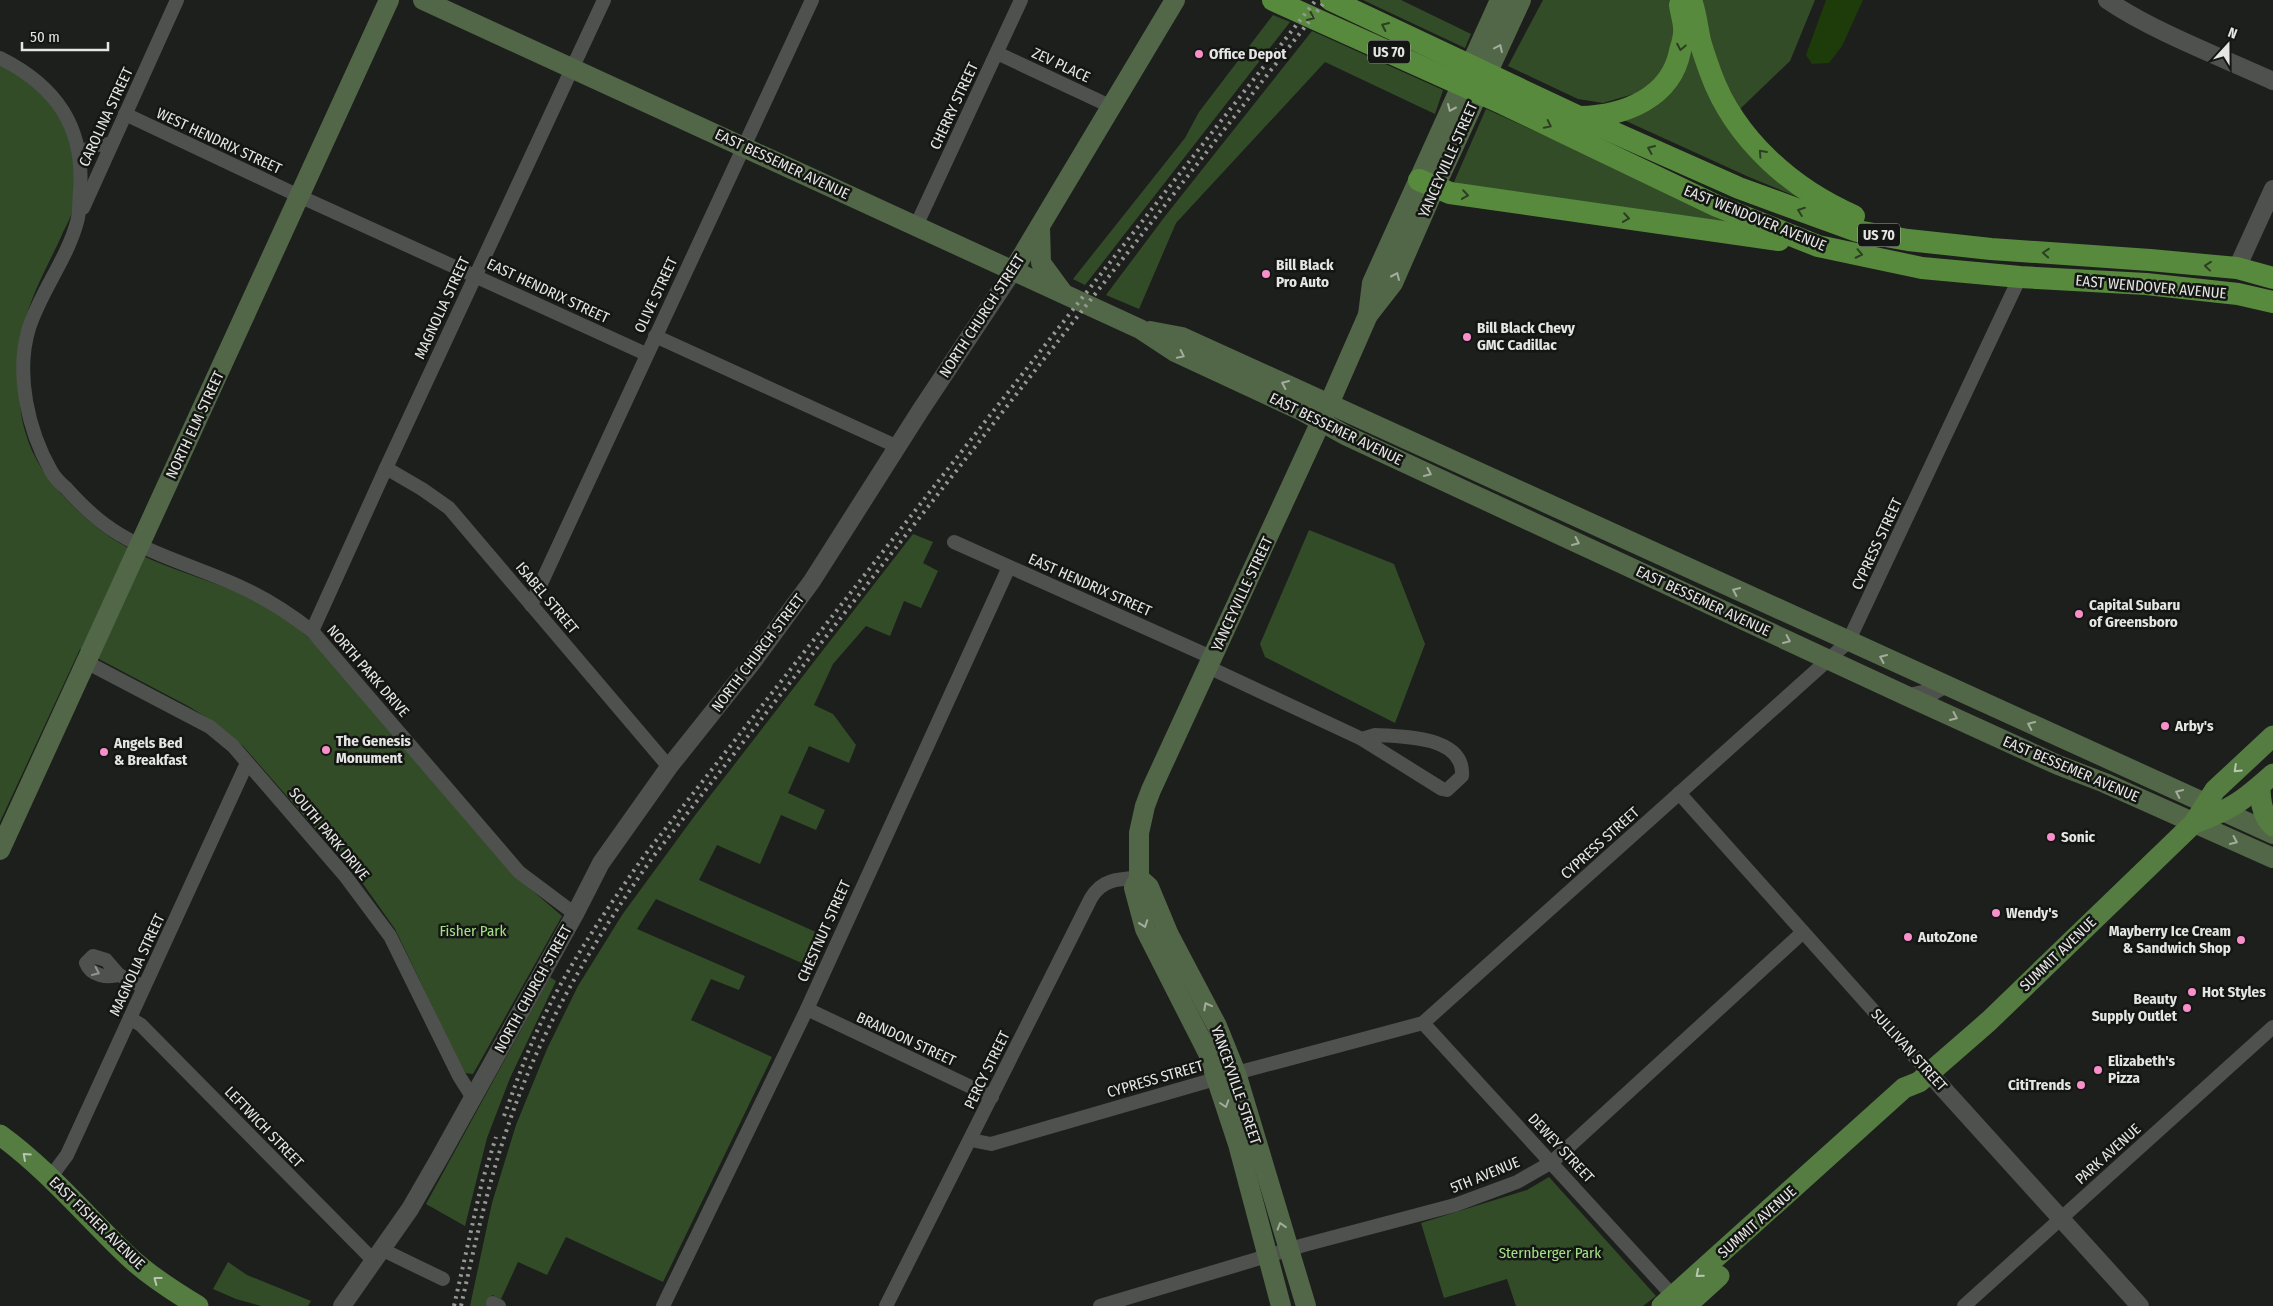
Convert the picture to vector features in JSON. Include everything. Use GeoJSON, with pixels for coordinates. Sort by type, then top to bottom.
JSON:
{"type":"FeatureCollection","features":[{"type":"Feature","properties":{"kind":"highway","name":"EAST WENDOVER AVENUE"},"geometry":{"type":"LineString","coordinates":[[1274,0],[1348,34],[1434,61],[1508,94],[1717,206],[1818,246],[1922,268],[2020,277],[2188,288],[2238,294],[2273,302]]}},
{"type":"Feature","properties":{"kind":"highway","name":"EAST WENDOVER AVENUE"},"geometry":{"type":"LineString","coordinates":[[1330,0],[1364,16],[1434,61]]}},
{"type":"Feature","properties":{"kind":"highway"},"geometry":{"type":"LineString","coordinates":[[1579,117],[1598,116],[1623,111],[1653,97],[1670,79],[1679,59],[1685,30],[1677,0]]}},
{"type":"Feature","properties":{"kind":"highway"},"geometry":{"type":"LineString","coordinates":[[1691,0],[1700,42],[1725,105],[1743,131],[1792,181],[1830,206],[1908,240]]}},
{"type":"Feature","properties":{"kind":"highway","name":"EAST WENDOVER AVENUE"},"geometry":{"type":"LineString","coordinates":[[1508,94],[1579,117],[1740,188],[1857,231],[1908,240],[1992,249],[2237,268],[2273,278]]}},
{"type":"Feature","properties":{"kind":"highway"},"geometry":{"type":"LineString","coordinates":[[1427,183],[1450,193],[1818,246]]}},
{"type":"Feature","properties":{"kind":"highway"},"geometry":{"type":"LineString","coordinates":[[2188,288],[2222,282],[2237,268]]}},
{"type":"Feature","properties":{"kind":"highway"},"geometry":{"type":"LineString","coordinates":[[2238,294],[2273,314]]}},
{"type":"Feature","properties":{"kind":"main road","name":"NORTH ELM STREET"},"geometry":{"type":"LineString","coordinates":[[0,850],[390,0]]}},
{"type":"Feature","properties":{"kind":"main road","name":"EAST BESSEMER AVENUE"},"geometry":{"type":"LineString","coordinates":[[423,0],[1140,329],[1175,352],[1326,413],[1848,642],[2273,834]]}},
{"type":"Feature","properties":{"kind":"main road","name":"NORTH CHURCH STREET"},"geometry":{"type":"LineString","coordinates":[[1013,271],[1175,0]]}},
{"type":"Feature","properties":{"kind":"main road","name":"YANCEYVILLE STREET"},"geometry":{"type":"LineString","coordinates":[[1427,183],[1500,0]]}},
{"type":"Feature","properties":{"kind":"main road","name":"YANCEYVILLE STREET"},"geometry":{"type":"LineString","coordinates":[[1282,1306],[1238,1144],[1216,1078],[1195,1025],[1145,929],[1134,888],[1138,878],[1138,836],[1144,806],[1326,413],[1368,315],[1372,283],[1427,183],[1521,0]]}},
{"type":"Feature","properties":{"kind":"main road"},"geometry":{"type":"LineString","coordinates":[[1040,227],[1041,263],[1066,296]]}},
{"type":"Feature","properties":{"kind":"main road","name":"EAST BESSEMER AVENUE"},"geometry":{"type":"LineString","coordinates":[[1326,413],[1356,440],[1909,697],[2273,858]]}},
{"type":"Feature","properties":{"kind":"main road"},"geometry":{"type":"LineString","coordinates":[[2215,809],[2215,790],[2273,736]]}},
{"type":"Feature","properties":{"kind":"main road"},"geometry":{"type":"LineString","coordinates":[[2267,780],[2262,808],[2268,822],[2273,826]]}},
{"type":"Feature","properties":{"kind":"main road","name":"SUMMIT AVENUE"},"geometry":{"type":"LineString","coordinates":[[1674,1303],[1893,1116],[1914,1095],[1925,1078],[1989,1021],[2194,823],[2215,809],[2245,800],[2267,780]]}},
{"type":"Feature","properties":{"kind":"main road","name":"YANCEYVILLE STREET"},"geometry":{"type":"LineString","coordinates":[[1138,878],[1148,887],[1169,935],[1217,1026],[1236,1073],[1306,1306]]}},
{"type":"Feature","properties":{"kind":"main road","name":"EAST FISHER AVENUE"},"geometry":{"type":"LineString","coordinates":[[0,1135],[50,1178],[128,1256],[157,1280],[198,1306]]}},
{"type":"Feature","properties":{"kind":"street","name":"CAROLINA STREET"},"geometry":{"type":"LineString","coordinates":[[140,544],[121,535],[104,523],[74,498],[57,480],[34,435],[26,398],[24,361],[29,328],[177,0]]}},
{"type":"Feature","properties":{"kind":"street","name":"MAGNOLIA STREET"},"geometry":{"type":"LineString","coordinates":[[312,631],[604,0]]}},
{"type":"Feature","properties":{"kind":"street","name":"OLIVE STREET"},"geometry":{"type":"LineString","coordinates":[[531,605],[812,0]]}},
{"type":"Feature","properties":{"kind":"street","name":"CHERRY STREET"},"geometry":{"type":"LineString","coordinates":[[916,226],[1021,0]]}},
{"type":"Feature","properties":{"kind":"street"},"geometry":{"type":"LineString","coordinates":[[2107,0],[2130,14],[2273,81]]}},
{"type":"Feature","properties":{"kind":"street","name":"ZEV PLACE"},"geometry":{"type":"LineString","coordinates":[[997,53],[1112,107]]}},
{"type":"Feature","properties":{"kind":"street"},"geometry":{"type":"LineString","coordinates":[[0,58],[28,73],[52,96],[64,112],[76,137],[81,172],[78,221]]}},
{"type":"Feature","properties":{"kind":"street","name":"WEST HENDRIX STREET"},"geometry":{"type":"LineString","coordinates":[[125,114],[300,196]]}},
{"type":"Feature","properties":{"kind":"street"},"geometry":{"type":"LineString","coordinates":[[79,152],[96,145],[111,144]]}},
{"type":"Feature","properties":{"kind":"street"},"geometry":{"type":"LineString","coordinates":[[2237,268],[2273,189]]}},
{"type":"Feature","properties":{"kind":"street","name":"EAST HENDRIX STREET"},"geometry":{"type":"LineString","coordinates":[[300,196],[646,354]]}},
{"type":"Feature","properties":{"kind":"street","name":"NORTH CHURCH STREET"},"geometry":{"type":"LineString","coordinates":[[342,1306],[410,1209],[575,914],[601,863],[669,767],[752,663],[812,581],[1013,271]]}},
{"type":"Feature","properties":{"kind":"street","name":"CYPRESS STREET"},"geometry":{"type":"LineString","coordinates":[[971,1140],[991,1144],[1216,1078],[1423,1023],[1848,642],[2020,277]]}},
{"type":"Feature","properties":{"kind":"street"},"geometry":{"type":"LineString","coordinates":[[655,336],[898,447]]}},
{"type":"Feature","properties":{"kind":"street","name":"ISABEL STREET"},"geometry":{"type":"LineString","coordinates":[[386,468],[422,489],[448,508],[669,767]]}},
{"type":"Feature","properties":{"kind":"street","name":"EAST HENDRIX STREET"},"geometry":{"type":"LineString","coordinates":[[954,542],[1210,663],[1362,739],[1442,789],[1447,790],[1462,776],[1462,767],[1453,752],[1442,745],[1408,736],[1375,734],[1362,739]]}},
{"type":"Feature","properties":{"kind":"street","name":"NORTH PARK DRIVE"},"geometry":{"type":"LineString","coordinates":[[140,544],[258,595],[280,607],[312,631],[519,872],[575,914]]}},
{"type":"Feature","properties":{"kind":"street","name":"CHESTNUT STREET"},"geometry":{"type":"LineString","coordinates":[[663,1306],[807,1010],[1009,567]]}},
{"type":"Feature","properties":{"kind":"street","name":"SOUTH PARK DRIVE"},"geometry":{"type":"LineString","coordinates":[[86,662],[210,727],[233,746],[346,877],[390,936],[459,1076],[473,1098]]}},
{"type":"Feature","properties":{"kind":"street"},"geometry":{"type":"LineString","coordinates":[[1909,697],[1932,692],[1944,685]]}},
{"type":"Feature","properties":{"kind":"street","name":"MAGNOLIA STREET"},"geometry":{"type":"LineString","coordinates":[[50,1178],[67,1155],[247,763]]}},
{"type":"Feature","properties":{"kind":"street","name":"SULLIVAN STREET"},"geometry":{"type":"LineString","coordinates":[[1679,793],[1803,932],[1925,1078],[2060,1218],[2140,1306]]}},
{"type":"Feature","properties":{"kind":"street","name":"PERCY STREET"},"geometry":{"type":"LineString","coordinates":[[886,1306],[1095,892],[1099,886],[1112,880],[1138,878]]}},
{"type":"Feature","properties":{"kind":"street","name":"5TH AVENUE"},"geometry":{"type":"LineString","coordinates":[[1100,1306],[1288,1249],[1455,1205],[1517,1182],[1552,1162],[1803,932]]}},
{"type":"Feature","properties":{"kind":"street"},"geometry":{"type":"LineString","coordinates":[[119,975],[144,987]]}},
{"type":"Feature","properties":{"kind":"street","name":"BRANDON STREET"},"geometry":{"type":"LineString","coordinates":[[807,1010],[992,1097]]}},
{"type":"Feature","properties":{"kind":"street","name":"LEFTWICH STREET"},"geometry":{"type":"LineString","coordinates":[[130,1018],[142,1025],[378,1256],[443,1280]]}},
{"type":"Feature","properties":{"kind":"street","name":"DEWEY STREET"},"geometry":{"type":"LineString","coordinates":[[1423,1023],[1552,1162],[1674,1303]]}},
{"type":"Feature","properties":{"kind":"street","name":"PARK AVENUE"},"geometry":{"type":"LineString","coordinates":[[1964,1306],[2060,1218],[2271,1033]]}},
{"type":"Feature","properties":{"kind":"green space"},"geometry":{"type":"Polygon","coordinates":[[[1363,0],[1401,0],[1471,34],[1465,48],[1363,0]]]}},
{"type":"Feature","properties":{"kind":"green space"},"geometry":{"type":"Polygon","coordinates":[[[1543,0],[1670,0],[1676,23],[1666,65],[1654,82],[1637,93],[1603,103],[1578,99],[1508,66],[1543,0]]]}},
{"type":"Feature","properties":{"kind":"green space"},"geometry":{"type":"Polygon","coordinates":[[[1702,0],[1815,0],[1790,61],[1740,109],[1713,59],[1702,0]]]}},
{"type":"Feature","properties":{"kind":"green space"},"geometry":{"type":"Polygon","coordinates":[[[1273,15],[1290,22],[1085,285],[1073,279],[1185,138],[1199,112],[1273,15]]]}},
{"type":"Feature","properties":{"kind":"green space"},"geometry":{"type":"Polygon","coordinates":[[[1312,31],[1443,90],[1435,114],[1325,62],[1176,223],[1139,309],[1106,295],[1166,215],[1312,31]]]}},
{"type":"Feature","properties":{"kind":"green space"},"geometry":{"type":"Polygon","coordinates":[[[1690,36],[1699,60],[1810,202],[1749,177],[1615,116],[1631,111],[1690,36]]]}},
{"type":"Feature","properties":{"kind":"green space","name":"Fisher Park"},"geometry":{"type":"Polygon","coordinates":[[[0,65],[22,76],[51,105],[69,138],[74,155],[76,173],[76,192],[71,215],[31,303],[24,325],[20,350],[18,378],[22,419],[32,451],[42,469],[77,510],[118,542],[152,560],[256,601],[277,612],[297,628],[322,651],[527,886],[562,916],[473,1074],[465,1073],[462,1068],[395,929],[361,881],[243,746],[214,722],[188,706],[80,649],[0,822],[0,65]]]}},
{"type":"Feature","properties":{"kind":"green space"},"geometry":{"type":"Polygon","coordinates":[[[1486,109],[1752,229],[1464,186],[1454,182],[1486,109]]]}},
{"type":"Feature","properties":{"kind":"green space"},"geometry":{"type":"Polygon","coordinates":[[[1309,530],[1394,564],[1425,644],[1395,723],[1265,657],[1260,644],[1309,530]]]}},
{"type":"Feature","properties":{"kind":"green space"},"geometry":{"type":"Polygon","coordinates":[[[913,534],[933,542],[923,563],[938,571],[921,608],[904,601],[890,636],[866,626],[833,664],[814,705],[833,714],[856,745],[849,763],[809,746],[788,793],[825,810],[816,830],[781,815],[760,864],[717,845],[699,880],[827,937],[813,968],[656,899],[637,929],[745,976],[739,990],[711,979],[691,1020],[772,1057],[663,1282],[566,1237],[547,1275],[518,1262],[501,1299],[492,1295],[490,1306],[470,1306],[492,1203],[516,1125],[547,1049],[578,986],[622,915],[696,814],[913,534]]]}},
{"type":"Feature","properties":{"kind":"green space"},"geometry":{"type":"Polygon","coordinates":[[[550,977],[556,981],[510,1078],[487,1138],[465,1226],[426,1204],[550,977]]]}},
{"type":"Feature","properties":{"kind":"green space","name":"Sternberger Park"},"geometry":{"type":"Polygon","coordinates":[[[1549,1177],[1656,1296],[1643,1306],[1516,1306],[1507,1279],[1444,1298],[1421,1223],[1527,1190],[1549,1177]]]}},
{"type":"Feature","properties":{"kind":"green space"},"geometry":{"type":"Polygon","coordinates":[[[228,1262],[247,1275],[311,1301],[308,1306],[261,1306],[236,1299],[213,1289],[228,1262]]]}},
{"type":"Feature","properties":{"kind":"shaded area"},"geometry":{"type":"Polygon","coordinates":[[[1826,0],[1863,0],[1842,46],[1829,63],[1812,64],[1806,55],[1826,0]]]}},
{"type":"Feature","properties":{"kind":"railway"},"geometry":{"type":"LineString","coordinates":[[504,1116],[542,1020],[568,972],[597,925],[644,856],[1316,0]]}},
{"type":"Feature","properties":{"kind":"railway"},"geometry":{"type":"LineString","coordinates":[[461,1306],[482,1214],[509,1123],[522,1087],[537,1052],[571,985],[631,888],[653,857],[1326,0]]}},
{"type":"Feature","properties":{"kind":"railway"},"geometry":{"type":"LineString","coordinates":[[454,1306],[482,1182],[496,1137]]}},
{"type":"Feature","properties":{"kind":"place","name":"Office Depot"},"geometry":{"type":"Point","coordinates":[1199,54]}},
{"type":"Feature","properties":{"kind":"place","name":"Bill Black Pro Auto"},"geometry":{"type":"Point","coordinates":[1266,274]}},
{"type":"Feature","properties":{"kind":"place","name":"Bill Black Chevy GMC Cadillac"},"geometry":{"type":"Point","coordinates":[1467,337]}},
{"type":"Feature","properties":{"kind":"place","name":"Capital Subaru of Greensboro"},"geometry":{"type":"Point","coordinates":[2079,614]}},
{"type":"Feature","properties":{"kind":"place","name":"Arby's"},"geometry":{"type":"Point","coordinates":[2165,726]}},
{"type":"Feature","properties":{"kind":"place","name":"The Genesis Monument"},"geometry":{"type":"Point","coordinates":[326,750]}},
{"type":"Feature","properties":{"kind":"place","name":"Angels Bed & Breakfast"},"geometry":{"type":"Point","coordinates":[104,752]}},
{"type":"Feature","properties":{"kind":"place","name":"Sonic"},"geometry":{"type":"Point","coordinates":[2051,837]}},
{"type":"Feature","properties":{"kind":"place","name":"Wendy's"},"geometry":{"type":"Point","coordinates":[1996,913]}},
{"type":"Feature","properties":{"kind":"place","name":"AutoZone"},"geometry":{"type":"Point","coordinates":[1908,937]}},
{"type":"Feature","properties":{"kind":"place","name":"Mayberry Ice Cream & Sandwich Shop"},"geometry":{"type":"Point","coordinates":[2241,940]}},
{"type":"Feature","properties":{"kind":"place","name":"Hot Styles"},"geometry":{"type":"Point","coordinates":[2192,992]}},
{"type":"Feature","properties":{"kind":"place","name":"Beauty Supply Outlet"},"geometry":{"type":"Point","coordinates":[2187,1008]}},
{"type":"Feature","properties":{"kind":"place","name":"Elizabeth's Pizza"},"geometry":{"type":"Point","coordinates":[2098,1070]}},
{"type":"Feature","properties":{"kind":"place","name":"CitiTrends"},"geometry":{"type":"Point","coordinates":[2081,1085]}}]}
